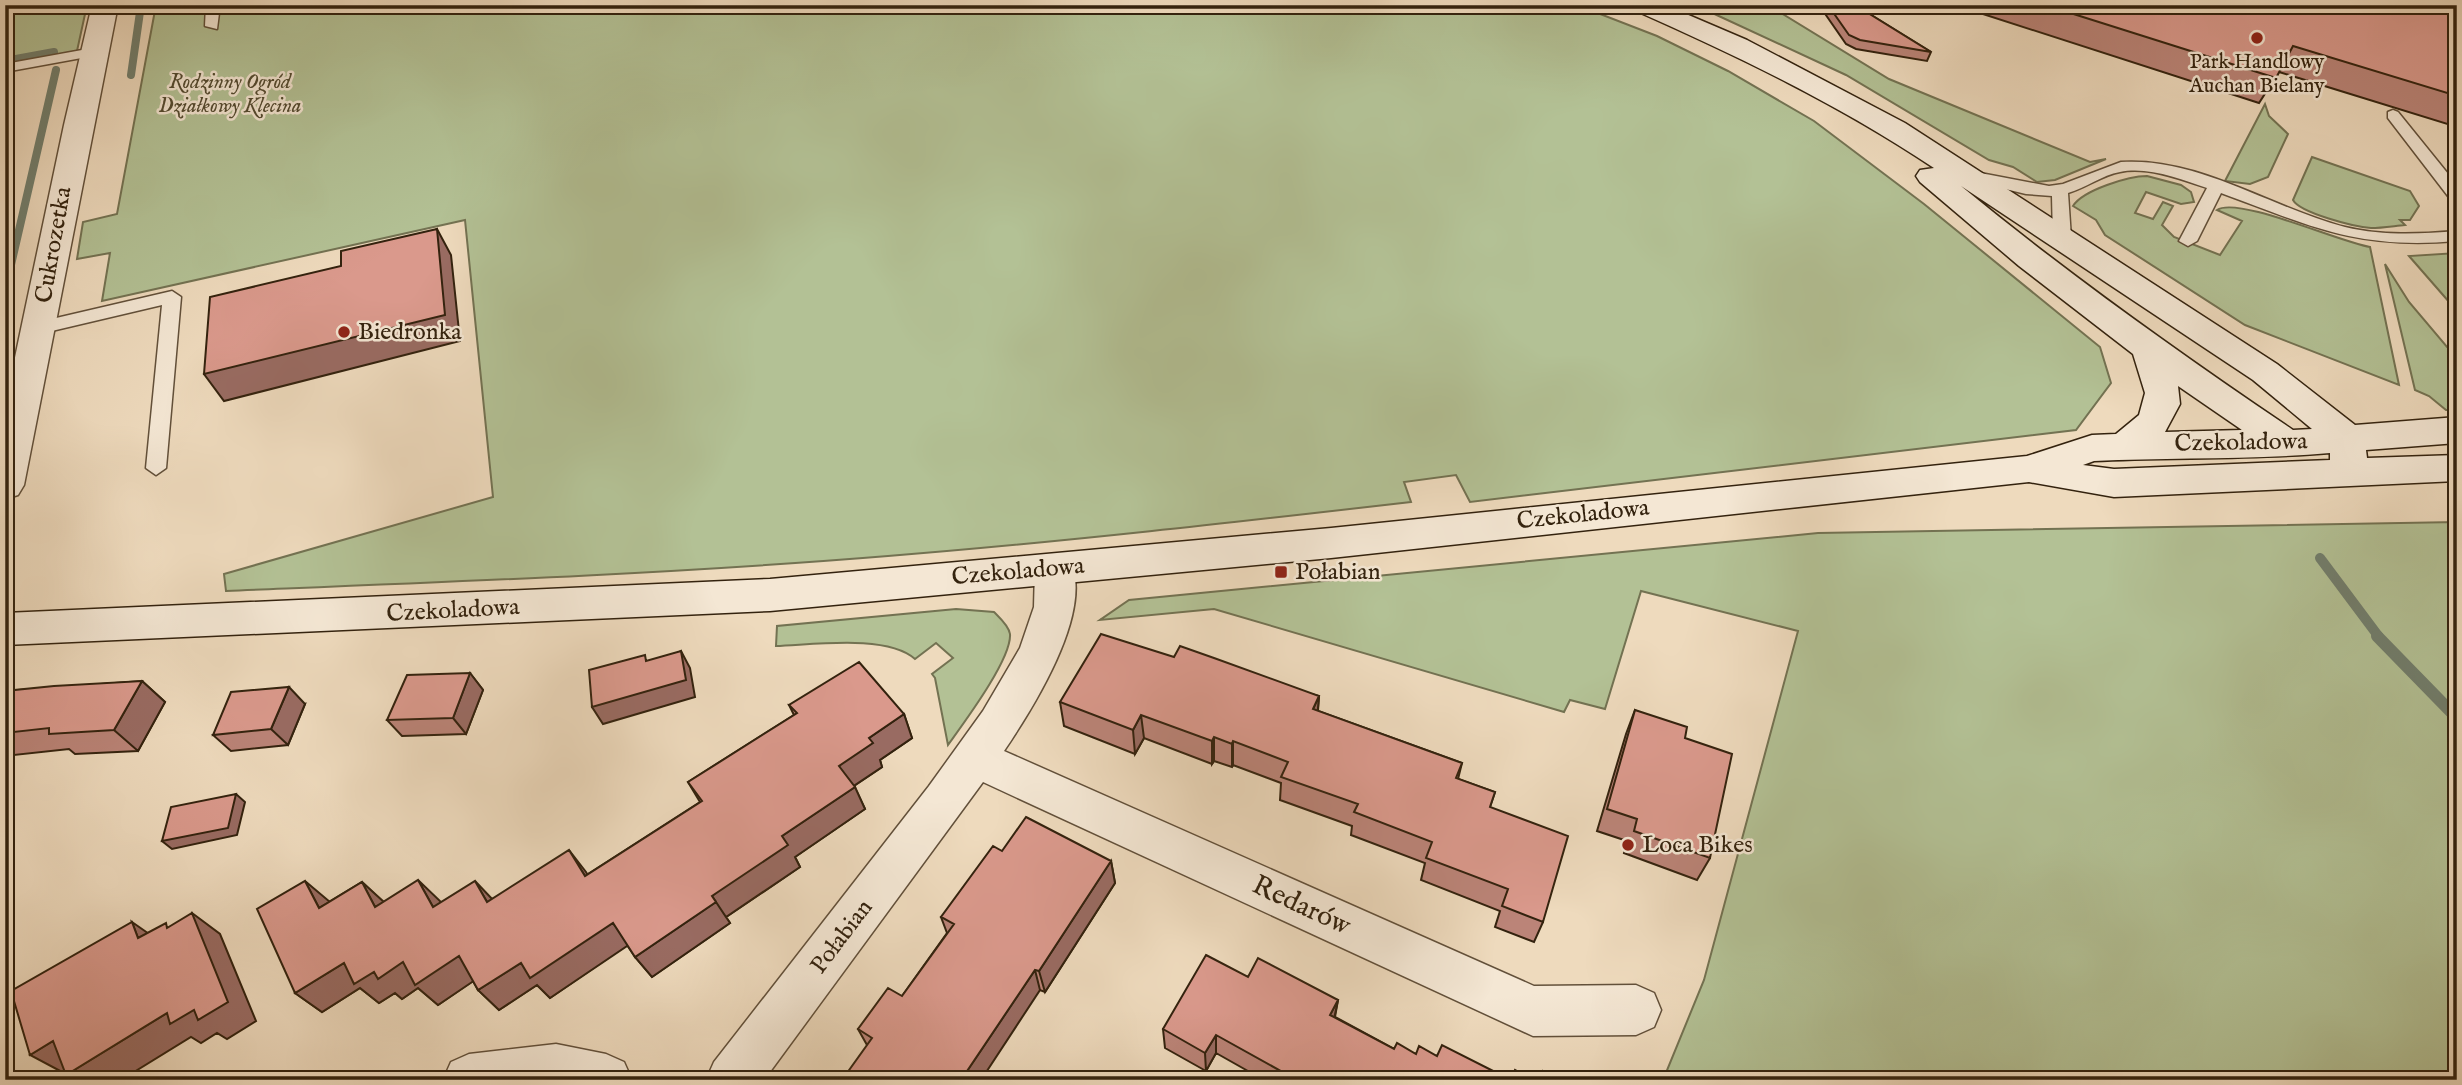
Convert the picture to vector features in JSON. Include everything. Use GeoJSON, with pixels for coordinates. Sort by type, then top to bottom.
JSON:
{"type":"FeatureCollection","features":[{"type":"Feature","properties":{"kind":"street","name":"Cukrozetka"},"geometry":{"type":"LineString","coordinates":[[5,485],[39,328],[55,234],[105,5]]}},
{"type":"Feature","properties":{"kind":"street"},"geometry":{"type":"LineString","coordinates":[[1643,5],[1787,71],[1895,128],[1970,176],[2264,372],[2349,457]]}},
{"type":"Feature","properties":{"kind":"street"},"geometry":{"type":"LineString","coordinates":[[1838,99],[2030,259],[2148,348],[2284,444],[2349,457]]}},
{"type":"Feature","properties":{"kind":"street"},"geometry":{"type":"LineString","coordinates":[[2124,446],[2151,426],[2161,414],[2163,388],[2148,348]]}},
{"type":"Feature","properties":{"kind":"street","name":"Czekoladowa"},"geometry":{"type":"LineString","coordinates":[[2028,469],[2114,483],[2349,457],[2457,430]]}},
{"type":"Feature","properties":{"kind":"street","name":"Czekoladowa"},"geometry":{"type":"LineString","coordinates":[[5,629],[771,595],[1055,569],[2028,469],[2092,448],[2284,444]]}},
{"type":"Feature","properties":{"kind":"street","name":"Czekoladowa"},"geometry":{"type":"LineString","coordinates":[[2349,457],[2457,468]]}},
{"type":"Feature","properties":{"kind":"street","name":"Połabian"},"geometry":{"type":"LineString","coordinates":[[732,1080],[975,758],[1023,683],[1040,652],[1054,607],[1055,569]]}},
{"type":"Feature","properties":{"kind":"street","name":"Redarów"},"geometry":{"type":"LineString","coordinates":[[975,758],[1533,1011],[1636,1010]]}},
{"type":"Feature","properties":{"kind":"street"},"geometry":{"type":"LineString","coordinates":[[469,1080],[556,1070],[606,1080]]}},
{"type":"Feature","properties":{"kind":"lane"},"geometry":{"type":"LineString","coordinates":[[212,26],[213,5]]}},
{"type":"Feature","properties":{"kind":"lane"},"geometry":{"type":"LineString","coordinates":[[5,68],[93,52]]}},
{"type":"Feature","properties":{"kind":"lane"},"geometry":{"type":"LineString","coordinates":[[2393,115],[2457,197]]}},
{"type":"Feature","properties":{"kind":"lane"},"geometry":{"type":"LineString","coordinates":[[1970,176],[2023,188],[2060,190],[2104,172],[2129,166],[2182,175],[2337,230],[2371,238],[2457,236]]}},
{"type":"Feature","properties":{"kind":"lane"},"geometry":{"type":"LineString","coordinates":[[2188,241],[2215,188]]}},
{"type":"Feature","properties":{"kind":"lane"},"geometry":{"type":"LineString","coordinates":[[2060,190],[2062,238]]}},
{"type":"Feature","properties":{"kind":"lane"},"geometry":{"type":"LineString","coordinates":[[39,328],[172,297],[156,468]]}},
{"type":"Feature","properties":{"kind":"green space"},"geometry":{"type":"Polygon","coordinates":[[[5,5],[87,5],[77,51],[5,64],[5,5]]]}},
{"type":"Feature","properties":{"kind":"green space","name":"Rodzinny Ogród Działkowy Klecina"},"geometry":{"type":"Polygon","coordinates":[[[156,5],[1577,5],[1657,36],[1728,71],[1814,121],[1924,204],[2100,347],[2111,383],[2076,430],[1470,502],[1456,475],[1404,482],[1411,502],[1019,544],[723,568],[226,591],[224,574],[493,497],[465,220],[102,301],[110,253],[77,259],[83,222],[117,214],[156,5]]]}},
{"type":"Feature","properties":{"kind":"green space"},"geometry":{"type":"Polygon","coordinates":[[[1695,5],[1768,5],[1889,79],[2090,162],[2106,159],[2055,180],[2037,182],[2013,167],[1989,160],[1846,75],[1695,5]]]}},
{"type":"Feature","properties":{"kind":"green space"},"geometry":{"type":"Polygon","coordinates":[[[2265,104],[2269,116],[2288,134],[2268,177],[2250,184],[2225,181],[2265,104]]]}},
{"type":"Feature","properties":{"kind":"green space"},"geometry":{"type":"Polygon","coordinates":[[[2312,157],[2410,191],[2419,206],[2410,220],[2400,220],[2405,225],[2375,228],[2341,222],[2306,210],[2293,200],[2312,157]]]}},
{"type":"Feature","properties":{"kind":"green space"},"geometry":{"type":"Polygon","coordinates":[[[2147,176],[2181,185],[2191,192],[2194,202],[2181,204],[2146,192],[2135,213],[2153,219],[2163,202],[2173,206],[2162,225],[2174,237],[2220,255],[2242,221],[2217,210],[2228,207],[2266,214],[2370,247],[2399,385],[2245,325],[2105,235],[2096,220],[2073,206],[2086,195],[2107,185],[2147,176]]]}},
{"type":"Feature","properties":{"kind":"green space"},"geometry":{"type":"Polygon","coordinates":[[[2457,253],[2457,311],[2409,256],[2457,253]]]}},
{"type":"Feature","properties":{"kind":"green space"},"geometry":{"type":"Polygon","coordinates":[[[2385,264],[2409,302],[2447,347],[2457,345],[2457,410],[2446,410],[2429,396],[2415,390],[2385,264]]]}},
{"type":"Feature","properties":{"kind":"green space"},"geometry":{"type":"Polygon","coordinates":[[[2457,522],[2457,1080],[1663,1080],[1704,980],[1798,631],[1641,591],[1605,709],[1570,700],[1564,712],[1214,609],[1100,620],[1129,600],[1818,533],[2457,522]]]}},
{"type":"Feature","properties":{"kind":"green space"},"geometry":{"type":"Polygon","coordinates":[[[956,609],[994,612],[1010,634],[1009,645],[995,675],[948,745],[932,674],[953,658],[936,643],[915,659],[887,646],[868,644],[776,646],[777,626],[956,609]]]}},
{"type":"Feature","properties":{"kind":"building"},"geometry":{"type":"Polygon","coordinates":[[[1828,5],[1855,5],[1931,52],[1860,40],[1849,35],[1828,5]]]}},
{"type":"Feature","properties":{"kind":"building","name":"Park Handlowy Auchan Bielany"},"geometry":{"type":"Polygon","coordinates":[[[2045,5],[2457,5],[2457,96],[2293,46],[2276,78],[2045,5]]]}},
{"type":"Feature","properties":{"kind":"building"},"geometry":{"type":"Polygon","coordinates":[[[437,229],[445,315],[204,374],[210,297],[341,266],[341,251],[437,229]]]}},
{"type":"Feature","properties":{"kind":"building"},"geometry":{"type":"Polygon","coordinates":[[[1101,634],[1174,657],[1180,646],[1214,658],[1319,696],[1313,709],[1462,763],[1456,778],[1495,792],[1490,807],[1568,836],[1543,922],[1502,906],[1508,889],[1426,858],[1432,842],[1354,812],[1358,804],[1281,777],[1288,762],[1233,741],[1232,744],[1214,737],[1212,741],[1141,715],[1133,730],[1060,702],[1101,634]]]}},
{"type":"Feature","properties":{"kind":"building"},"geometry":{"type":"Polygon","coordinates":[[[681,651],[686,680],[592,707],[589,670],[645,655],[646,661],[681,651]]]}},
{"type":"Feature","properties":{"kind":"building"},"geometry":{"type":"Polygon","coordinates":[[[859,662],[904,714],[869,738],[873,743],[839,766],[855,787],[782,836],[788,845],[712,896],[716,902],[635,957],[613,923],[530,978],[521,963],[478,990],[459,956],[415,985],[403,962],[378,979],[374,972],[354,984],[344,963],[295,993],[257,909],[305,881],[319,908],[362,882],[375,907],[418,880],[433,907],[475,881],[487,902],[569,850],[585,876],[702,801],[688,782],[797,713],[789,705],[859,662]]]}},
{"type":"Feature","properties":{"kind":"building"},"geometry":{"type":"Polygon","coordinates":[[[470,673],[453,718],[387,720],[407,675],[470,673]]]}},
{"type":"Feature","properties":{"kind":"building"},"geometry":{"type":"Polygon","coordinates":[[[142,681],[114,730],[49,734],[49,728],[5,733],[5,691],[142,681]]]}},
{"type":"Feature","properties":{"kind":"building"},"geometry":{"type":"Polygon","coordinates":[[[289,687],[271,729],[213,735],[231,692],[289,687]]]}},
{"type":"Feature","properties":{"kind":"building"},"geometry":{"type":"Polygon","coordinates":[[[1635,710],[1687,727],[1685,738],[1732,754],[1710,858],[1634,831],[1637,819],[1607,809],[1635,710]]]}},
{"type":"Feature","properties":{"kind":"building"},"geometry":{"type":"Polygon","coordinates":[[[236,794],[228,828],[162,841],[171,807],[236,794]]]}},
{"type":"Feature","properties":{"kind":"building"},"geometry":{"type":"Polygon","coordinates":[[[1026,817],[1111,861],[1039,971],[1035,970],[961,1080],[842,1080],[872,1038],[858,1029],[888,988],[902,996],[954,924],[941,917],[993,846],[1002,851],[1026,817]]]}},
{"type":"Feature","properties":{"kind":"building"},"geometry":{"type":"Polygon","coordinates":[[[192,913],[228,1002],[198,1020],[194,1010],[170,1024],[167,1013],[66,1075],[53,1041],[30,1055],[11,991],[132,922],[138,938],[166,923],[167,928],[192,913]]]}},
{"type":"Feature","properties":{"kind":"building"},"geometry":{"type":"Polygon","coordinates":[[[1206,955],[1248,977],[1258,958],[1338,1000],[1330,1015],[1394,1049],[1397,1043],[1416,1054],[1419,1046],[1437,1056],[1442,1045],[1511,1080],[1297,1080],[1216,1035],[1205,1053],[1163,1029],[1206,955]]]}},
{"type":"Feature","properties":{"kind":"building"},"geometry":{"type":"Polygon","coordinates":[[[1515,1070],[1533,1080],[1511,1080],[1515,1070]]]}},
{"type":"Feature","properties":{"kind":"building"},"geometry":{"type":"Polygon","coordinates":[[[1543,1071],[1559,1080],[1539,1080],[1543,1071]]]}},
{"type":"Feature","properties":{"kind":"waterway"},"geometry":{"type":"LineString","coordinates":[[131,75],[141,5]]}},
{"type":"Feature","properties":{"kind":"waterway"},"geometry":{"type":"LineString","coordinates":[[5,61],[54,52]]}},
{"type":"Feature","properties":{"kind":"waterway"},"geometry":{"type":"LineString","coordinates":[[7,282],[56,70]]}},
{"type":"Feature","properties":{"kind":"waterway"},"geometry":{"type":"LineString","coordinates":[[5,291],[7,280]]}},
{"type":"Feature","properties":{"kind":"waterway"},"geometry":{"type":"LineString","coordinates":[[2320,558],[2379,637]]}},
{"type":"Feature","properties":{"kind":"waterway"},"geometry":{"type":"LineString","coordinates":[[2377,636],[2457,718]]}},
{"type":"Feature","properties":{"kind":"place","name":"Park Handlowy Auchan Bielany"},"geometry":{"type":"Point","coordinates":[2257,38]}},
{"type":"Feature","properties":{"kind":"place","name":"Biedronka"},"geometry":{"type":"Point","coordinates":[344,332]}},
{"type":"Feature","properties":{"kind":"place","name":"Połabian"},"geometry":{"type":"Point","coordinates":[1281,572]}},
{"type":"Feature","properties":{"kind":"place","name":"Loca Bikes"},"geometry":{"type":"Point","coordinates":[1628,845]}}]}
